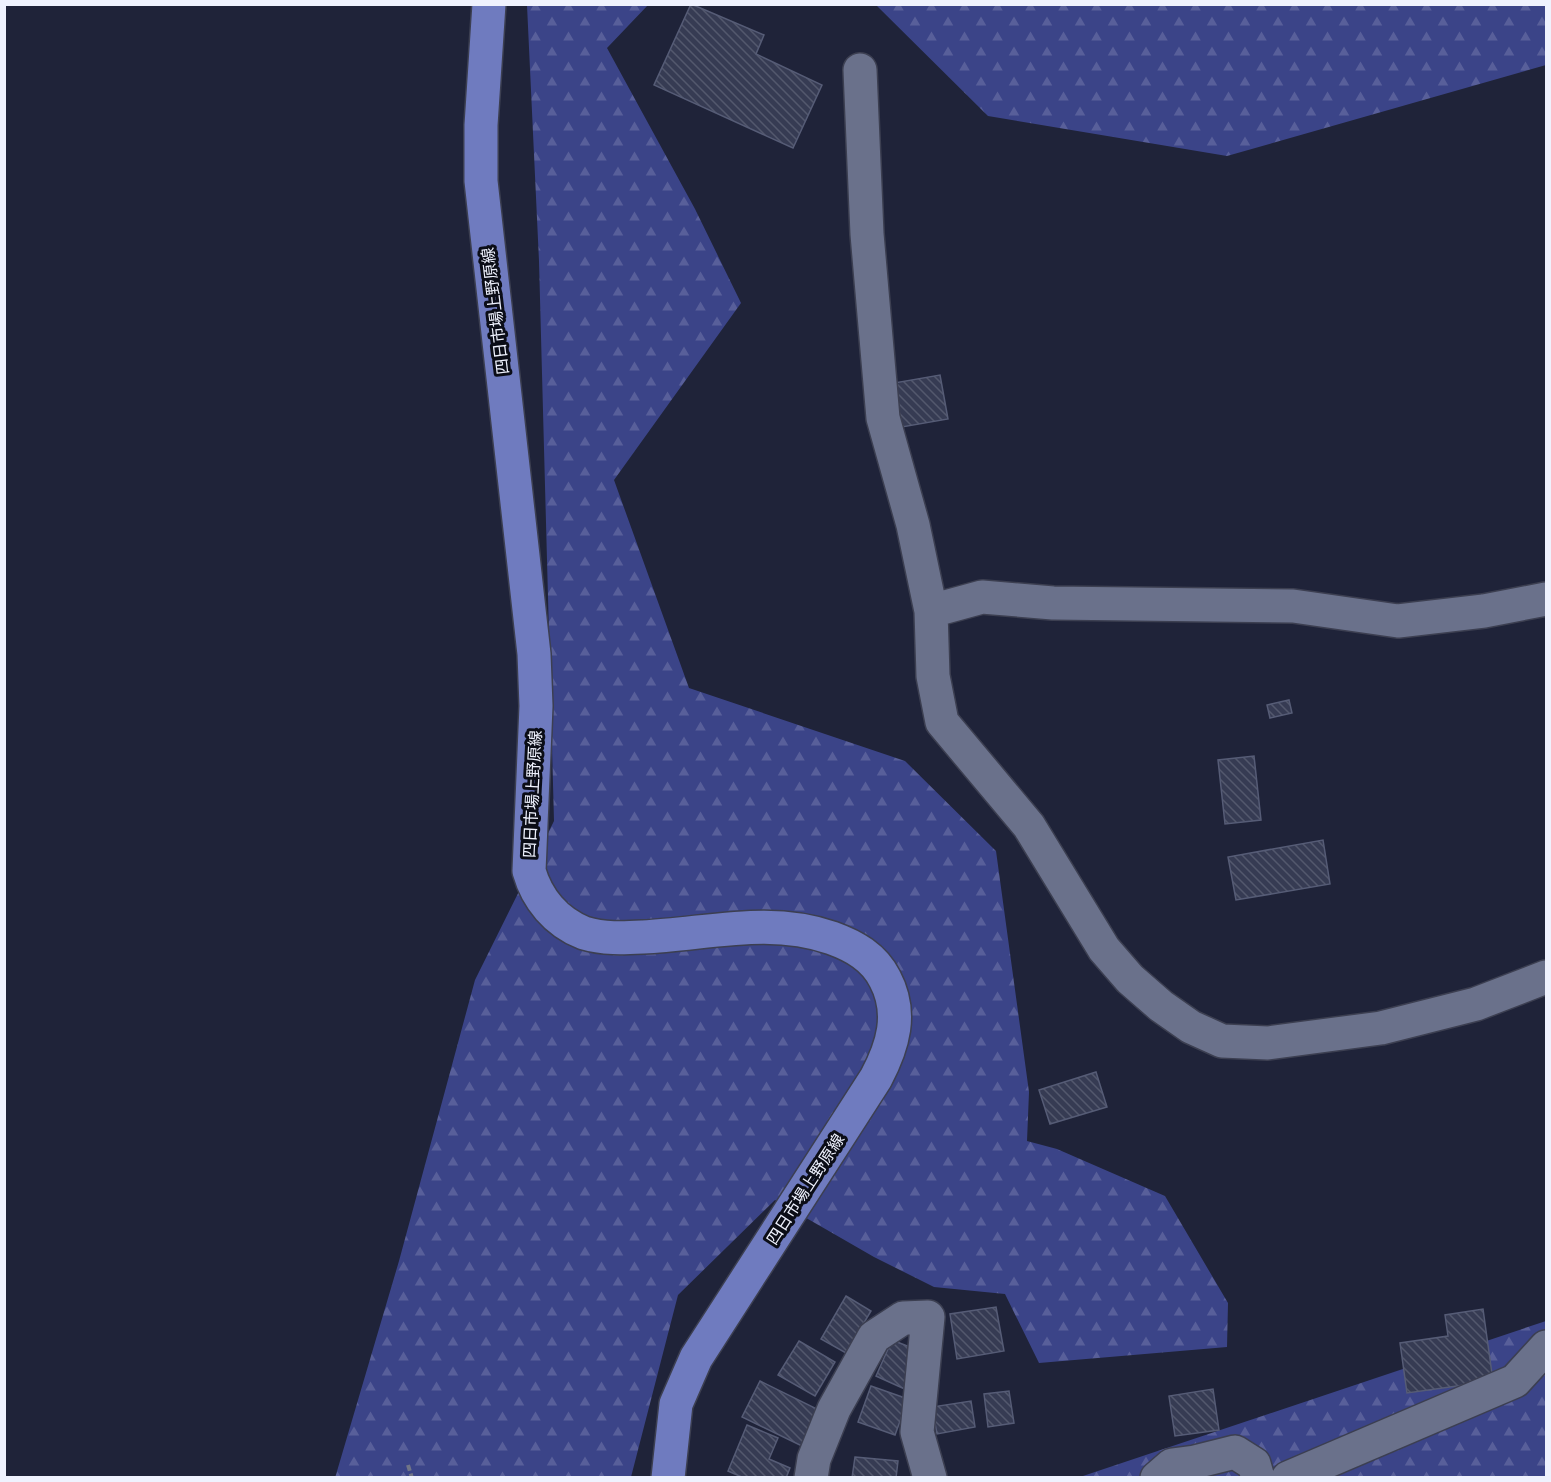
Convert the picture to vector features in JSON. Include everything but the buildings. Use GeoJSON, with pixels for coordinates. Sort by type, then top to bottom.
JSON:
{"type":"FeatureCollection","features":[{"type":"Feature","properties":{"kind":"main road","name":"四日市場上野原線"},"geometry":{"type":"LineString","coordinates":[[489,4],[481,125],[481,181],[534,654],[536,706],[529,871],[534,890],[550,910],[568,925],[609,938],[676,935],[750,926],[812,931],[865,953],[881,970],[891,989],[895,1012],[895,1033],[888,1056],[876,1078],[789,1216],[722,1313],[685,1378],[676,1404],[668,1478]]}},
{"type":"Feature","properties":{"kind":"street"},"geometry":{"type":"LineString","coordinates":[[860,70],[867,234],[883,418],[913,525],[932,610],[933,676],[942,722],[1029,826],[1104,949],[1130,979],[1161,1006],[1191,1028],[1222,1041],[1268,1043],[1382,1028],[1476,1004],[1546,977]]}},
{"type":"Feature","properties":{"kind":"street"},"geometry":{"type":"LineString","coordinates":[[932,610],[982,597],[1053,603],[1293,606],[1398,621],[1484,611],[1546,599]]}},
{"type":"Feature","properties":{"kind":"street"},"geometry":{"type":"LineString","coordinates":[[811,1478],[814,1460],[834,1409],[873,1337],[903,1318],[928,1317],[917,1432],[930,1478]]}},
{"type":"Feature","properties":{"kind":"street"},"geometry":{"type":"LineString","coordinates":[[1288,1478],[1515,1381],[1546,1347]]}},
{"type":"Feature","properties":{"kind":"street"},"geometry":{"type":"LineString","coordinates":[[1156,1478],[1172,1464],[1195,1462],[1235,1452],[1254,1464],[1258,1478]]}},
{"type":"Feature","properties":{"kind":"path"},"geometry":{"type":"LineString","coordinates":[[408,1465],[412,1478]]}},
{"type":"Feature","properties":{"kind":"green space"},"geometry":{"type":"Polygon","coordinates":[[[527,5],[648,5],[607,48],[695,209],[741,303],[614,480],[689,688],[905,761],[996,851],[1029,1092],[1027,1141],[1057,1149],[1165,1196],[1228,1303],[1227,1347],[1039,1363],[1005,1294],[934,1287],[874,1257],[775,1200],[678,1295],[631,1477],[335,1478],[399,1261],[475,980],[554,821],[539,261],[527,5]]]}},
{"type":"Feature","properties":{"kind":"green space"},"geometry":{"type":"Polygon","coordinates":[[[876,5],[1546,5],[1546,65],[1227,156],[988,116],[876,5]]]}},
{"type":"Feature","properties":{"kind":"green space"},"geometry":{"type":"Polygon","coordinates":[[[1546,1321],[1546,1477],[1077,1478],[1546,1321]]]}}]}
